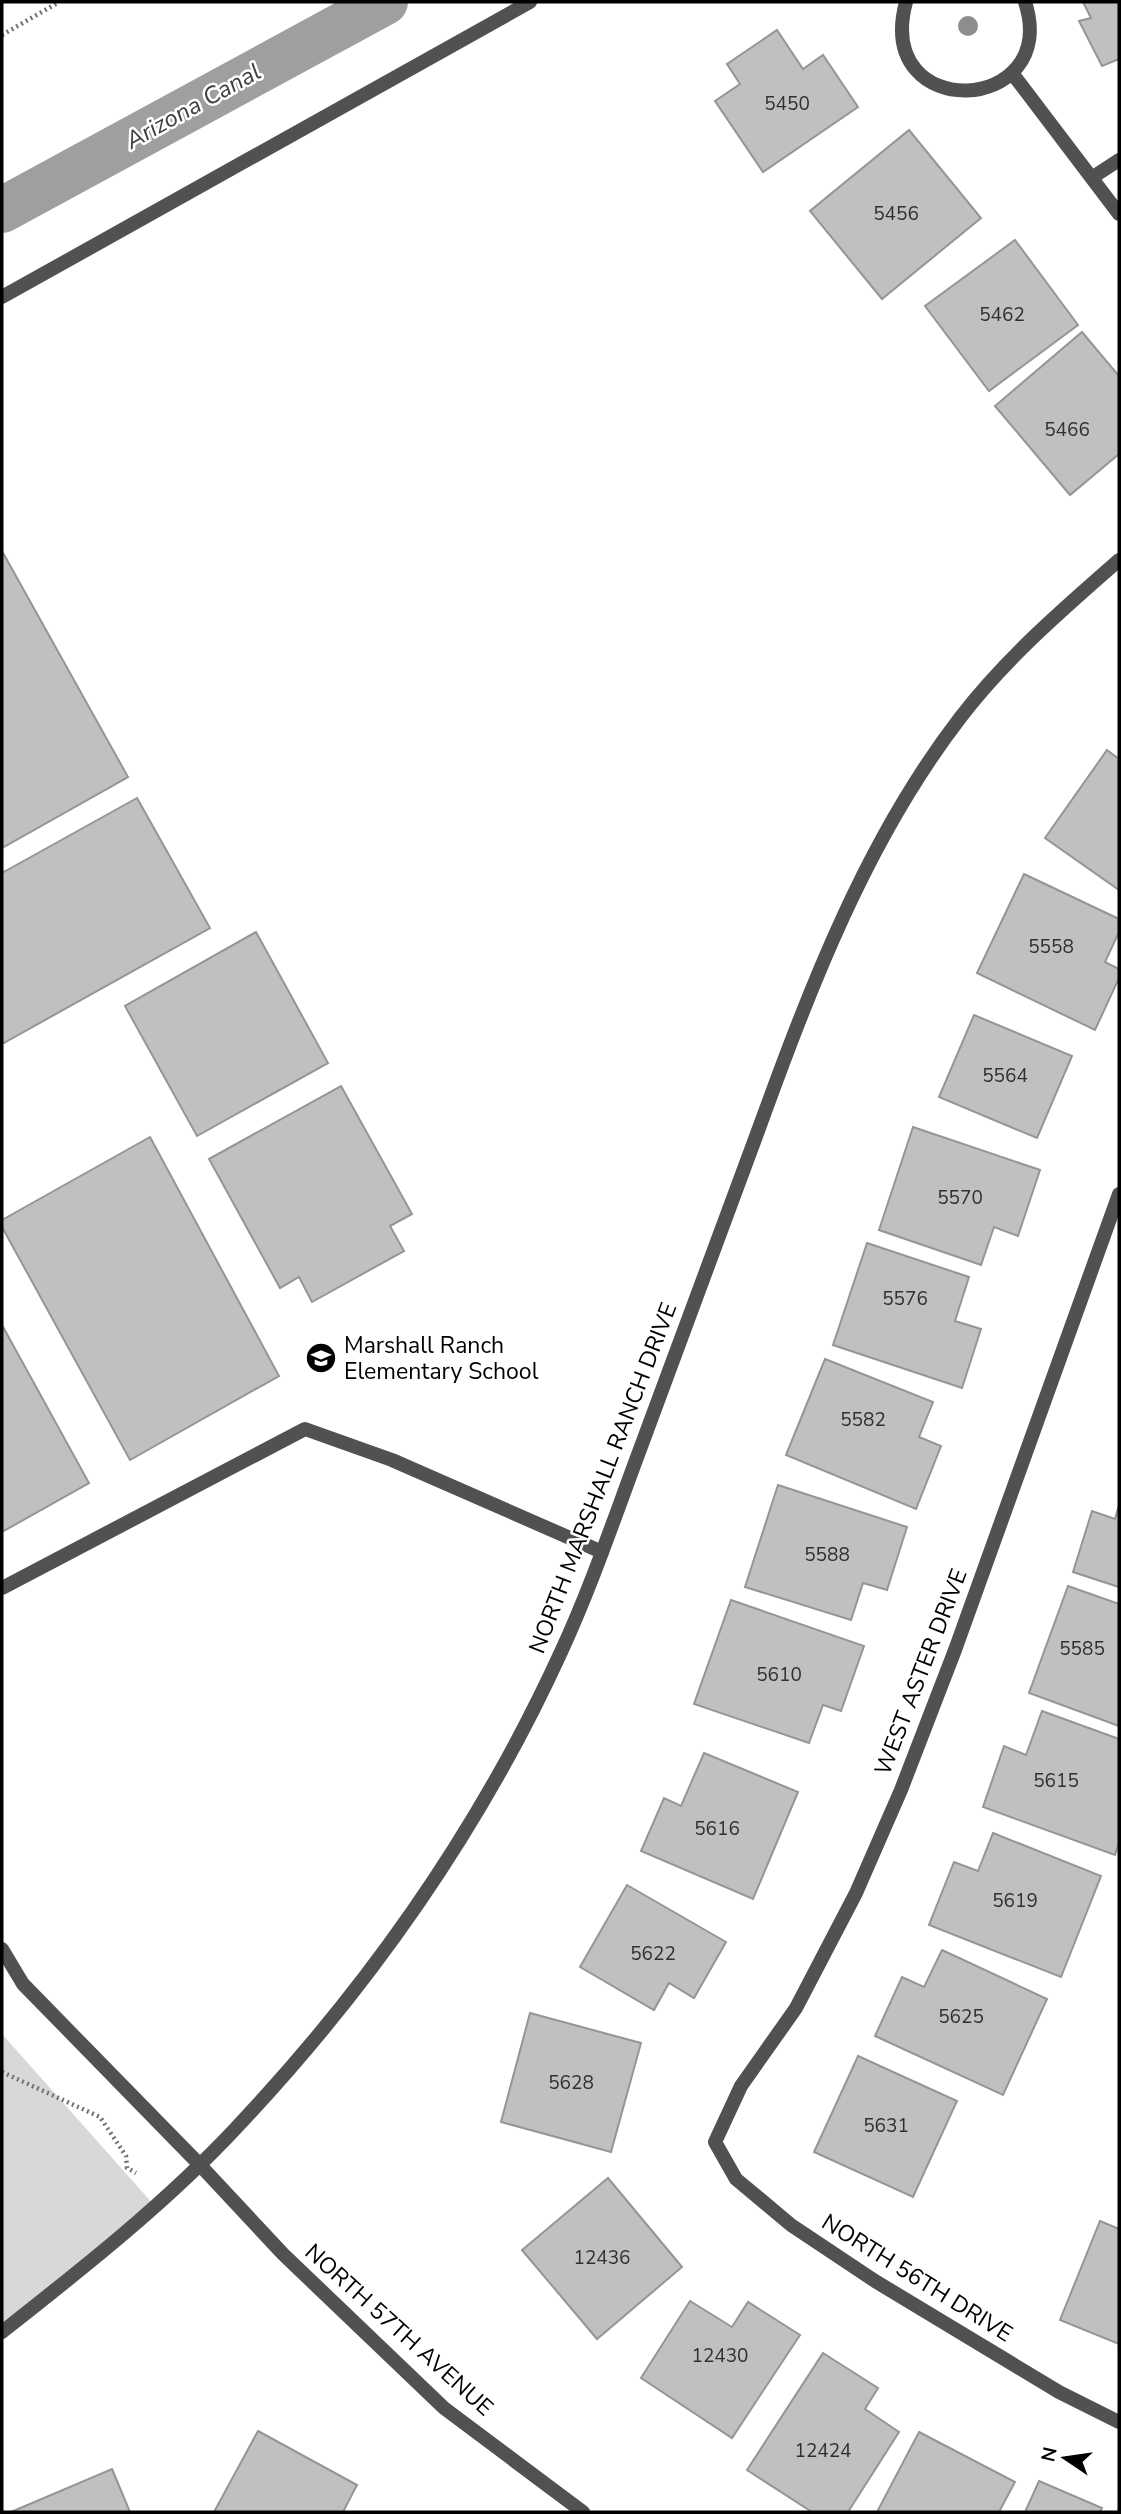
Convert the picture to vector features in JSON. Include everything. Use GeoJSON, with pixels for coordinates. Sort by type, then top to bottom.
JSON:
{"type":"FeatureCollection","features":[{"type":"Feature","properties":{"kind":"street"},"geometry":{"type":"LineString","coordinates":[[2,297],[530,2]]}},
{"type":"Feature","properties":{"kind":"street"},"geometry":{"type":"LineString","coordinates":[[906,2],[901,22],[903,45],[912,65],[929,81],[949,91],[972,93],[993,87],[1012,73],[1024,57],[1031,37],[1030,16],[1025,2]]}},
{"type":"Feature","properties":{"kind":"street"},"geometry":{"type":"LineString","coordinates":[[1012,73],[1119,214]]}},
{"type":"Feature","properties":{"kind":"street"},"geometry":{"type":"LineString","coordinates":[[1093,177],[1119,160]]}},
{"type":"Feature","properties":{"kind":"street","name":"NORTH MARSHALL RANCH DRIVE"},"geometry":{"type":"LineString","coordinates":[[2,2332],[70,2279],[234,2131],[322,2031],[401,1930],[440,1871],[562,1652],[602,1552],[818,971],[856,889],[904,801],[959,719],[1016,653],[1119,560]]}},
{"type":"Feature","properties":{"kind":"street","name":"WEST ASTER DRIVE"},"geometry":{"type":"LineString","coordinates":[[715,2142],[741,2086],[802,1996],[856,1893],[896,1801],[955,1650],[1119,1194]]}},
{"type":"Feature","properties":{"kind":"street"},"geometry":{"type":"LineString","coordinates":[[2,1588],[305,1429],[392,1460],[602,1552]]}},
{"type":"Feature","properties":{"kind":"street","name":"NORTH 57TH AVENUE"},"geometry":{"type":"LineString","coordinates":[[2,1949],[23,1984],[283,2254],[444,2408],[583,2512]]}},
{"type":"Feature","properties":{"kind":"street","name":"NORTH 56TH DRIVE"},"geometry":{"type":"LineString","coordinates":[[715,2142],[736,2179],[791,2225],[876,2281],[1047,2386],[1119,2422]]}},
{"type":"Feature","properties":{"kind":"path"},"geometry":{"type":"LineString","coordinates":[[4,32],[59,2]]}},
{"type":"Feature","properties":{"kind":"path"},"geometry":{"type":"LineString","coordinates":[[2,2072],[100,2118],[126,2156],[127,2168],[136,2173]]}},
{"type":"Feature","properties":{"kind":"shaded area"},"geometry":{"type":"Polygon","coordinates":[[[2,2034],[154,2205],[2,2332],[2,2034]]]}},
{"type":"Feature","properties":{"kind":"building"},"geometry":{"type":"Polygon","coordinates":[[[1083,2],[1119,2],[1119,59],[1102,66],[1079,21],[1091,18],[1083,2]]]}},
{"type":"Feature","properties":{"kind":"building"},"geometry":{"type":"Polygon","coordinates":[[[777,30],[803,69],[823,55],[858,107],[763,172],[715,101],[740,84],[727,64],[777,30]]]}},
{"type":"Feature","properties":{"kind":"building"},"geometry":{"type":"Polygon","coordinates":[[[909,130],[981,218],[882,299],[810,211],[909,130]]]}},
{"type":"Feature","properties":{"kind":"building"},"geometry":{"type":"Polygon","coordinates":[[[1015,240],[1078,325],[989,391],[925,306],[1015,240]]]}},
{"type":"Feature","properties":{"kind":"building"},"geometry":{"type":"Polygon","coordinates":[[[1082,332],[1119,376],[1119,454],[1070,495],[995,406],[1082,332]]]}},
{"type":"Feature","properties":{"kind":"building"},"geometry":{"type":"Polygon","coordinates":[[[2,551],[128,777],[2,848],[2,551]]]}},
{"type":"Feature","properties":{"kind":"building"},"geometry":{"type":"Polygon","coordinates":[[[1107,750],[1119,759],[1119,890],[1045,838],[1107,750]]]}},
{"type":"Feature","properties":{"kind":"building"},"geometry":{"type":"Polygon","coordinates":[[[137,798],[210,928],[2,1044],[2,873],[137,798]]]}},
{"type":"Feature","properties":{"kind":"building"},"geometry":{"type":"Polygon","coordinates":[[[1024,874],[1119,919],[1119,932],[1105,962],[1119,969],[1119,978],[1095,1030],[977,973],[1024,874]]]}},
{"type":"Feature","properties":{"kind":"building"},"geometry":{"type":"Polygon","coordinates":[[[256,932],[328,1063],[197,1136],[125,1006],[256,932]]]}},
{"type":"Feature","properties":{"kind":"building"},"geometry":{"type":"Polygon","coordinates":[[[974,1015],[1072,1056],[1037,1138],[939,1097],[974,1015]]]}},
{"type":"Feature","properties":{"kind":"building"},"geometry":{"type":"Polygon","coordinates":[[[341,1086],[412,1214],[390,1226],[404,1251],[312,1302],[299,1277],[280,1288],[209,1159],[341,1086]]]}},
{"type":"Feature","properties":{"kind":"building"},"geometry":{"type":"Polygon","coordinates":[[[913,1127],[1040,1170],[1018,1236],[994,1227],[981,1265],[879,1230],[913,1127]]]}},
{"type":"Feature","properties":{"kind":"building"},"geometry":{"type":"Polygon","coordinates":[[[150,1137],[279,1376],[130,1460],[2,1227],[2,1220],[150,1137]]]}},
{"type":"Feature","properties":{"kind":"building"},"geometry":{"type":"Polygon","coordinates":[[[867,1243],[969,1277],[955,1321],[981,1329],[962,1388],[833,1345],[867,1243]]]}},
{"type":"Feature","properties":{"kind":"building"},"geometry":{"type":"Polygon","coordinates":[[[2,1325],[89,1483],[2,1532],[2,1325]]]}},
{"type":"Feature","properties":{"kind":"building"},"geometry":{"type":"Polygon","coordinates":[[[825,1359],[933,1402],[919,1437],[941,1446],[916,1509],[786,1455],[825,1359]]]}},
{"type":"Feature","properties":{"kind":"building"},"geometry":{"type":"Polygon","coordinates":[[[778,1485],[907,1527],[887,1590],[863,1583],[851,1620],[745,1587],[778,1485]]]}},
{"type":"Feature","properties":{"kind":"building"},"geometry":{"type":"Polygon","coordinates":[[[1119,1505],[1119,1587],[1073,1572],[1092,1511],[1115,1519],[1119,1505]]]}},
{"type":"Feature","properties":{"kind":"building"},"geometry":{"type":"Polygon","coordinates":[[[1068,1586],[1119,1604],[1119,1726],[1029,1693],[1068,1586]]]}},
{"type":"Feature","properties":{"kind":"building"},"geometry":{"type":"Polygon","coordinates":[[[731,1600],[864,1646],[841,1711],[823,1705],[809,1743],[694,1704],[731,1600]]]}},
{"type":"Feature","properties":{"kind":"building"},"geometry":{"type":"Polygon","coordinates":[[[1042,1711],[1119,1739],[1119,1843],[1115,1855],[983,1807],[1004,1746],[1026,1755],[1042,1711]]]}},
{"type":"Feature","properties":{"kind":"building"},"geometry":{"type":"Polygon","coordinates":[[[704,1753],[798,1792],[753,1899],[641,1851],[664,1798],[681,1806],[704,1753]]]}},
{"type":"Feature","properties":{"kind":"building"},"geometry":{"type":"Polygon","coordinates":[[[993,1833],[1101,1876],[1061,1977],[929,1925],[954,1862],[978,1871],[993,1833]]]}},
{"type":"Feature","properties":{"kind":"building"},"geometry":{"type":"Polygon","coordinates":[[[627,1885],[726,1942],[694,1998],[669,1983],[654,2010],[580,1967],[627,1885]]]}},
{"type":"Feature","properties":{"kind":"building"},"geometry":{"type":"Polygon","coordinates":[[[942,1950],[1047,1999],[1003,2095],[875,2036],[902,1977],[924,1987],[942,1950]]]}},
{"type":"Feature","properties":{"kind":"building"},"geometry":{"type":"Polygon","coordinates":[[[530,2013],[641,2043],[611,2152],[501,2122],[530,2013]]]}},
{"type":"Feature","properties":{"kind":"building"},"geometry":{"type":"Polygon","coordinates":[[[858,2056],[957,2101],[913,2197],[814,2152],[858,2056]]]}},
{"type":"Feature","properties":{"kind":"building"},"geometry":{"type":"Polygon","coordinates":[[[608,2178],[682,2267],[597,2339],[522,2250],[608,2178]]]}},
{"type":"Feature","properties":{"kind":"building"},"geometry":{"type":"Polygon","coordinates":[[[1100,2221],[1119,2229],[1119,2344],[1060,2320],[1100,2221]]]}},
{"type":"Feature","properties":{"kind":"building"},"geometry":{"type":"Polygon","coordinates":[[[690,2301],[732,2327],[748,2302],[800,2335],[732,2438],[641,2378],[690,2301]]]}},
{"type":"Feature","properties":{"kind":"building"},"geometry":{"type":"Polygon","coordinates":[[[823,2353],[878,2388],[865,2409],[899,2432],[848,2512],[812,2512],[747,2470],[823,2353]]]}},
{"type":"Feature","properties":{"kind":"building"},"geometry":{"type":"Polygon","coordinates":[[[258,2431],[357,2485],[343,2512],[214,2512],[258,2431]]]}},
{"type":"Feature","properties":{"kind":"building"},"geometry":{"type":"Polygon","coordinates":[[[919,2432],[1015,2482],[999,2512],[877,2512],[919,2432]]]}},
{"type":"Feature","properties":{"kind":"building"},"geometry":{"type":"Polygon","coordinates":[[[112,2469],[130,2512],[11,2512],[112,2469]]]}},
{"type":"Feature","properties":{"kind":"building"},"geometry":{"type":"Polygon","coordinates":[[[1039,2481],[1102,2508],[1100,2512],[1025,2512],[1039,2481]]]}},
{"type":"Feature","properties":{"kind":"waterway","name":"Arizona Canal"},"geometry":{"type":"LineString","coordinates":[[2,210],[385,2]]}},
{"type":"Feature","properties":{"kind":"place","name":"Marshall Ranch Elementary School"},"geometry":{"type":"Point","coordinates":[321,1358]}}]}
